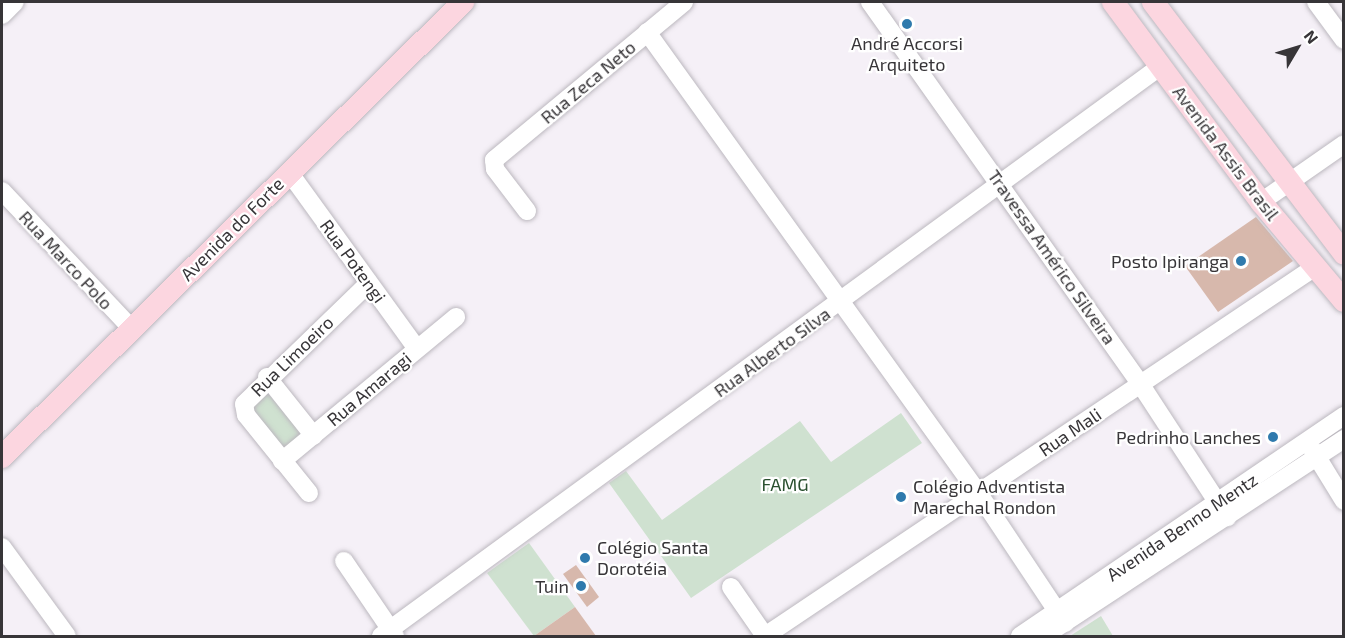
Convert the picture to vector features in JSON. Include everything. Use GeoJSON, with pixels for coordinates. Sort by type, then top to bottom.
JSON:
{"type":"FeatureCollection","features":[{"type":"Feature","properties":{"kind":"main road","name":"Avenida do Forte"},"geometry":{"type":"LineString","coordinates":[[2,457],[463,2]]}},
{"type":"Feature","properties":{"kind":"main road","name":"Avenida Assis Brasil"},"geometry":{"type":"LineString","coordinates":[[1113,2],[1261,202],[1344,301]]}},
{"type":"Feature","properties":{"kind":"main road","name":"Avenida Assis Brasil"},"geometry":{"type":"LineString","coordinates":[[1153,2],[1285,182],[1344,254]]}},
{"type":"Feature","properties":{"kind":"street"},"geometry":{"type":"LineString","coordinates":[[2,15],[15,2]]}},
{"type":"Feature","properties":{"kind":"street","name":"Rua Zeca Neto"},"geometry":{"type":"LineString","coordinates":[[526,211],[493,163],[684,2]]}},
{"type":"Feature","properties":{"kind":"street","name":"Travessa Américo Silveira"},"geometry":{"type":"LineString","coordinates":[[870,2],[1003,186],[1141,385],[1222,510]]}},
{"type":"Feature","properties":{"kind":"street"},"geometry":{"type":"LineString","coordinates":[[1316,2],[1344,40]]}},
{"type":"Feature","properties":{"kind":"street"},"geometry":{"type":"LineString","coordinates":[[647,33],[979,494],[1061,617]]}},
{"type":"Feature","properties":{"kind":"street","name":"Rua Alberto Silva"},"geometry":{"type":"LineString","coordinates":[[389,634],[1003,186],[1161,66]]}},
{"type":"Feature","properties":{"kind":"street"},"geometry":{"type":"LineString","coordinates":[[1261,202],[1285,182],[1344,144]]}},
{"type":"Feature","properties":{"kind":"street","name":"Rua Potengi"},"geometry":{"type":"LineString","coordinates":[[289,172],[417,350]]}},
{"type":"Feature","properties":{"kind":"street","name":"Rua Marco Polo"},"geometry":{"type":"LineString","coordinates":[[2,191],[131,328]]}},
{"type":"Feature","properties":{"kind":"street","name":"Rua Mali"},"geometry":{"type":"LineString","coordinates":[[765,636],[1315,267]]}},
{"type":"Feature","properties":{"kind":"street","name":"Rua Limoeiro"},"geometry":{"type":"LineString","coordinates":[[309,493],[282,461],[244,404],[267,377],[369,283]]}},
{"type":"Feature","properties":{"kind":"street","name":"Rua Amaragi"},"geometry":{"type":"LineString","coordinates":[[282,461],[456,317]]}},
{"type":"Feature","properties":{"kind":"street"},"geometry":{"type":"LineString","coordinates":[[267,377],[314,436]]}},
{"type":"Feature","properties":{"kind":"street","name":"Avenida Benno Mentz"},"geometry":{"type":"LineString","coordinates":[[1020,636],[1061,617],[1312,449],[1344,416]]}},
{"type":"Feature","properties":{"kind":"street","name":"Avenida Benno Mentz"},"geometry":{"type":"LineString","coordinates":[[1312,449],[1344,439]]}},
{"type":"Feature","properties":{"kind":"street"},"geometry":{"type":"LineString","coordinates":[[1312,449],[1344,501]]}},
{"type":"Feature","properties":{"kind":"street"},"geometry":{"type":"LineString","coordinates":[[2,547],[67,636]]}},
{"type":"Feature","properties":{"kind":"street"},"geometry":{"type":"LineString","coordinates":[[344,561],[389,634]]}},
{"type":"Feature","properties":{"kind":"street"},"geometry":{"type":"LineString","coordinates":[[731,587],[765,636]]}},
{"type":"Feature","properties":{"kind":"street","name":"Avenida Benno Mentz"},"geometry":{"type":"LineString","coordinates":[[1044,636],[1061,617]]}},
{"type":"Feature","properties":{"kind":"green space"},"geometry":{"type":"Polygon","coordinates":[[[263,387],[302,435],[284,448],[253,410],[253,397],[263,387]]]}},
{"type":"Feature","properties":{"kind":"green space","name":"FAMG"},"geometry":{"type":"Polygon","coordinates":[[[901,413],[922,443],[691,598],[609,483],[626,471],[662,520],[800,421],[831,462],[901,413]]]}},
{"type":"Feature","properties":{"kind":"green space"},"geometry":{"type":"Polygon","coordinates":[[[529,543],[575,607],[534,636],[487,573],[529,543]]]}},
{"type":"Feature","properties":{"kind":"green space"},"geometry":{"type":"Polygon","coordinates":[[[1101,616],[1113,636],[1070,636],[1101,616]]]}},
{"type":"Feature","properties":{"kind":"building","name":"Posto Ipiranga"},"geometry":{"type":"Polygon","coordinates":[[[1256,217],[1293,261],[1218,312],[1185,266],[1256,217]]]}},
{"type":"Feature","properties":{"kind":"building","name":"Tuin"},"geometry":{"type":"Polygon","coordinates":[[[576,565],[599,597],[587,607],[563,574],[576,565]]]}},
{"type":"Feature","properties":{"kind":"building"},"geometry":{"type":"Polygon","coordinates":[[[575,607],[596,636],[534,636],[575,607]]]}},
{"type":"Feature","properties":{"kind":"place","name":"André Accorsi Arquiteto"},"geometry":{"type":"Point","coordinates":[907,24]}},
{"type":"Feature","properties":{"kind":"place","name":"Posto Ipiranga"},"geometry":{"type":"Point","coordinates":[1241,261]}},
{"type":"Feature","properties":{"kind":"place","name":"Pedrinho Lanches"},"geometry":{"type":"Point","coordinates":[1273,437]}},
{"type":"Feature","properties":{"kind":"place","name":"Colégio Adventista Marechal Rondon"},"geometry":{"type":"Point","coordinates":[901,497]}},
{"type":"Feature","properties":{"kind":"place","name":"Colégio Santa Dorotéia"},"geometry":{"type":"Point","coordinates":[585,558]}},
{"type":"Feature","properties":{"kind":"place","name":"Tuin"},"geometry":{"type":"Point","coordinates":[581,586]}}]}
